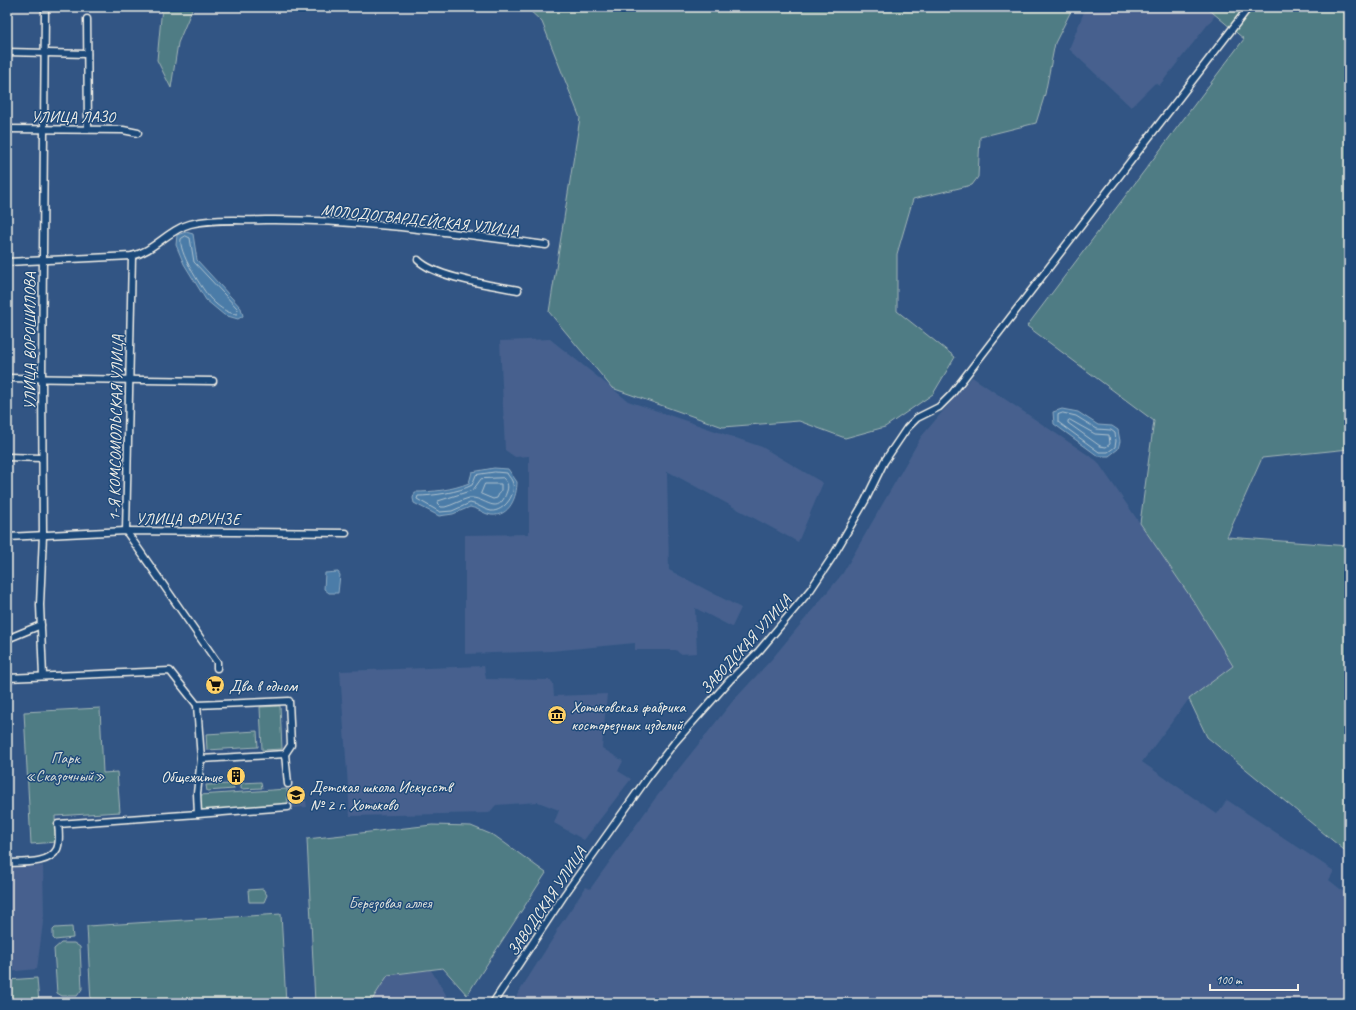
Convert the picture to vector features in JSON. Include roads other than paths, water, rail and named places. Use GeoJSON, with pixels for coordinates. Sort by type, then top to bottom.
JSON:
{"type":"FeatureCollection","features":[{"type":"Feature","properties":{"kind":"street","name":"УЛИЦА ВОРОШИЛОВА"},"geometry":{"type":"LineString","coordinates":[[43,676],[41,625],[43,534],[42,378],[44,52],[46,7]]}},
{"type":"Feature","properties":{"kind":"street","name":"ЗАВОДСКАЯ УЛИЦА"},"geometry":{"type":"LineString","coordinates":[[493,1003],[565,894],[648,777],[675,742],[730,680],[759,651],[811,589],[843,538],[884,462],[907,428],[912,422],[946,401],[1250,7]]}},
{"type":"Feature","properties":{"kind":"street"},"geometry":{"type":"LineString","coordinates":[[87,19],[88,129]]}},
{"type":"Feature","properties":{"kind":"street"},"geometry":{"type":"LineString","coordinates":[[7,52],[87,54]]}},
{"type":"Feature","properties":{"kind":"street","name":"УЛИЦА ЛАЗО"},"geometry":{"type":"LineString","coordinates":[[7,129],[88,129],[138,132]]}},
{"type":"Feature","properties":{"kind":"street","name":"МОЛОДОГВАРДЕЙСКАЯ УЛИЦА"},"geometry":{"type":"LineString","coordinates":[[132,256],[143,252],[177,229],[190,224],[218,221],[277,220],[376,224],[546,245]]}},
{"type":"Feature","properties":{"kind":"street"},"geometry":{"type":"LineString","coordinates":[[7,262],[43,259],[132,256]]}},
{"type":"Feature","properties":{"kind":"street","name":"1-Я КОМСОМОЛЬСКАЯ УЛИЦА"},"geometry":{"type":"LineString","coordinates":[[132,256],[128,379],[126,531],[217,662],[217,668]]}},
{"type":"Feature","properties":{"kind":"street"},"geometry":{"type":"LineString","coordinates":[[418,260],[430,269],[476,282],[518,290]]}},
{"type":"Feature","properties":{"kind":"street"},"geometry":{"type":"LineString","coordinates":[[7,378],[214,381]]}},
{"type":"Feature","properties":{"kind":"street"},"geometry":{"type":"LineString","coordinates":[[7,458],[42,458]]}},
{"type":"Feature","properties":{"kind":"street","name":"УЛИЦА ФРУНЗЕ"},"geometry":{"type":"LineString","coordinates":[[7,537],[126,531],[346,533]]}},
{"type":"Feature","properties":{"kind":"street"},"geometry":{"type":"LineString","coordinates":[[7,639],[41,625]]}},
{"type":"Feature","properties":{"kind":"street"},"geometry":{"type":"LineString","coordinates":[[7,678],[170,670],[197,705],[201,759],[197,793],[198,814]]}},
{"type":"Feature","properties":{"kind":"street"},"geometry":{"type":"LineString","coordinates":[[197,705],[289,701],[291,746],[285,754],[288,784]]}},
{"type":"Feature","properties":{"kind":"street"},"geometry":{"type":"LineString","coordinates":[[201,759],[285,754]]}},
{"type":"Feature","properties":{"kind":"street"},"geometry":{"type":"LineString","coordinates":[[7,863],[44,859],[54,854],[59,841],[58,824],[288,807]]}},
{"type":"Feature","properties":{"kind":"water"},"geometry":{"type":"Polygon","coordinates":[[[186,232],[193,234],[197,260],[241,308],[243,316],[238,319],[224,315],[206,300],[184,264],[176,245],[177,235],[186,232]]]}},
{"type":"Feature","properties":{"kind":"water"},"geometry":{"type":"Polygon","coordinates":[[[1062,409],[1078,412],[1098,425],[1112,426],[1118,430],[1120,441],[1118,449],[1109,456],[1098,456],[1054,424],[1053,412],[1062,409]]]}},
{"type":"Feature","properties":{"kind":"water"},"geometry":{"type":"Polygon","coordinates":[[[494,468],[508,469],[517,482],[514,499],[508,509],[503,513],[491,515],[470,507],[453,514],[439,516],[414,503],[413,498],[415,492],[429,492],[463,485],[469,483],[472,472],[494,468]]]}},
{"type":"Feature","properties":{"kind":"water"},"geometry":{"type":"Polygon","coordinates":[[[338,572],[340,575],[338,593],[329,593],[324,589],[325,573],[338,572]]]}},
{"type":"Feature","properties":{"kind":"place","name":"Два в одном"},"geometry":{"type":"Point","coordinates":[215,685]}},
{"type":"Feature","properties":{"kind":"place","name":"Хотьковская фабрика косторезных изделий"},"geometry":{"type":"Point","coordinates":[557,715]}},
{"type":"Feature","properties":{"kind":"place","name":"Общежитие"},"geometry":{"type":"Point","coordinates":[236,776]}},
{"type":"Feature","properties":{"kind":"place","name":"Детская школа Искусств № 2 г. Хотьково"},"geometry":{"type":"Point","coordinates":[296,795]}},
{"type":"Feature","properties":{"kind":"park label","name":"Парк «Сказочный»"},"geometry":{"type":"Point","coordinates":[65,766]}},
{"type":"Feature","properties":{"kind":"park label","name":"Березовая аллея"},"geometry":{"type":"Point","coordinates":[390,902]}}]}
